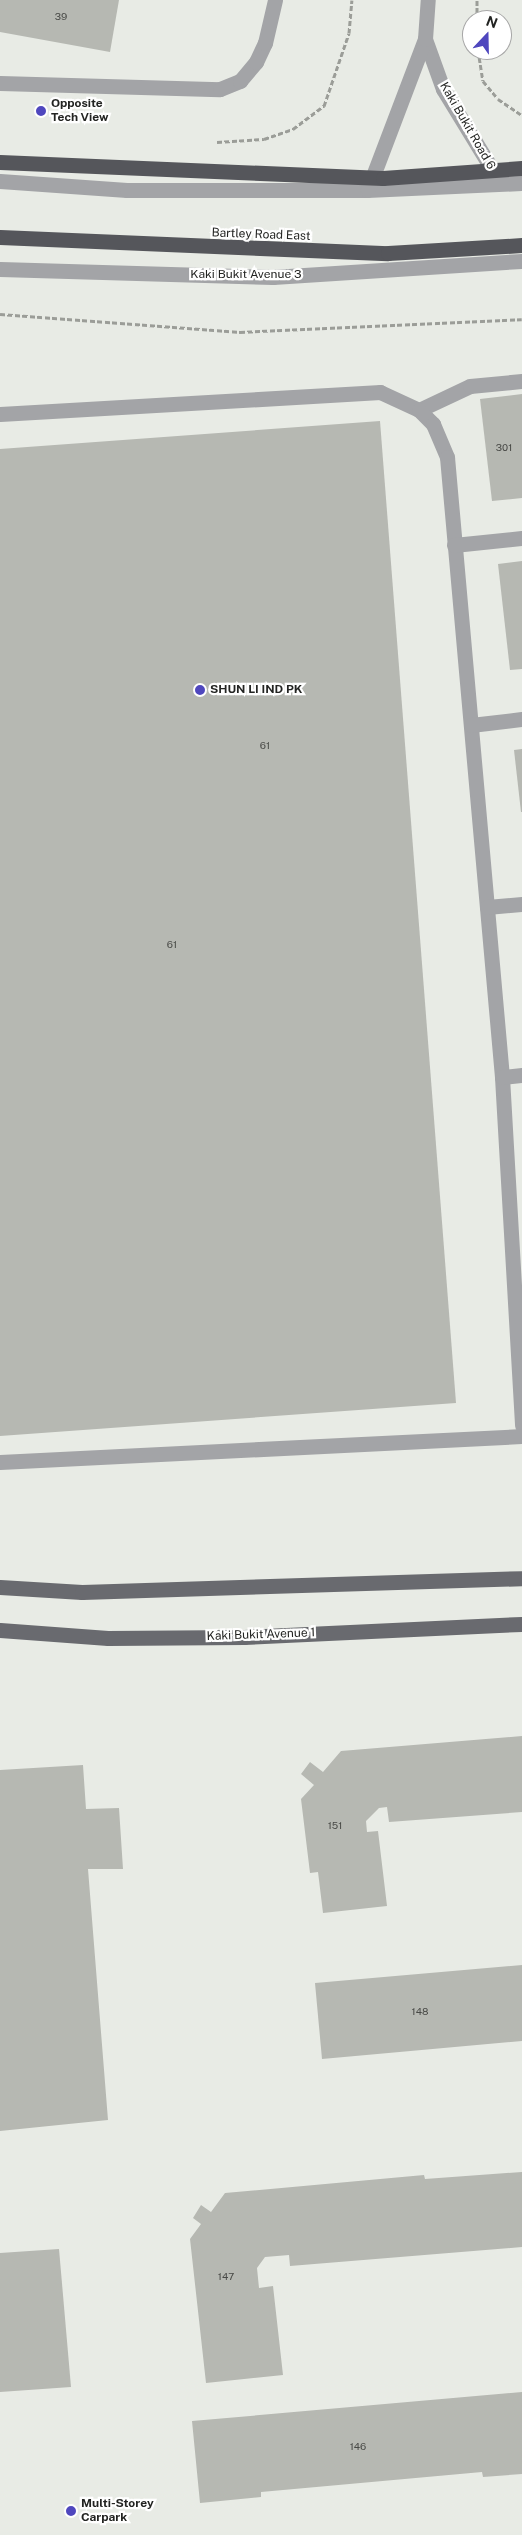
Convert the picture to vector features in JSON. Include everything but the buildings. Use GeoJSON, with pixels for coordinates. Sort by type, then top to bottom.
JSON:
{"type":"FeatureCollection","features":[{"type":"Feature","properties":{"kind":"highway"},"geometry":{"type":"LineString","coordinates":[[0,162],[383,178],[522,168]]}},
{"type":"Feature","properties":{"kind":"highway","name":"Bartley Road East"},"geometry":{"type":"LineString","coordinates":[[0,238],[388,254],[522,244]]}},
{"type":"Feature","properties":{"kind":"main road"},"geometry":{"type":"LineString","coordinates":[[0,1587],[82,1592],[522,1578]]}},
{"type":"Feature","properties":{"kind":"main road","name":"Kaki Bukit Avenue 1"},"geometry":{"type":"LineString","coordinates":[[0,1630],[108,1638],[234,1637],[522,1624]]}},
{"type":"Feature","properties":{"kind":"street"},"geometry":{"type":"LineString","coordinates":[[0,83],[220,89],[240,81],[256,62],[266,43],[275,0]]}},
{"type":"Feature","properties":{"kind":"street","name":"Kaki Bukit Road 6"},"geometry":{"type":"LineString","coordinates":[[367,190],[425,39],[428,0]]}},
{"type":"Feature","properties":{"kind":"street","name":"Kaki Bukit Road 6"},"geometry":{"type":"LineString","coordinates":[[425,39],[442,89],[501,184]]}},
{"type":"Feature","properties":{"kind":"street"},"geometry":{"type":"LineString","coordinates":[[0,181],[127,190],[367,190],[522,183]]}},
{"type":"Feature","properties":{"kind":"street","name":"Kaki Bukit Avenue 3"},"geometry":{"type":"LineString","coordinates":[[0,269],[273,277],[522,261]]}},
{"type":"Feature","properties":{"kind":"street"},"geometry":{"type":"LineString","coordinates":[[419,410],[470,386],[522,380]]}},
{"type":"Feature","properties":{"kind":"street"},"geometry":{"type":"LineString","coordinates":[[0,414],[380,392],[419,410],[433,424],[447,458],[471,724],[517,1264],[522,1425]]}},
{"type":"Feature","properties":{"kind":"street"},"geometry":{"type":"LineString","coordinates":[[454,545],[522,538]]}},
{"type":"Feature","properties":{"kind":"street"},"geometry":{"type":"LineString","coordinates":[[471,724],[522,719]]}},
{"type":"Feature","properties":{"kind":"street"},"geometry":{"type":"LineString","coordinates":[[487,908],[522,904]]}},
{"type":"Feature","properties":{"kind":"street"},"geometry":{"type":"LineString","coordinates":[[502,1077],[522,1076]]}},
{"type":"Feature","properties":{"kind":"street"},"geometry":{"type":"LineString","coordinates":[[0,1462],[522,1436]]}},
{"type":"Feature","properties":{"kind":"path"},"geometry":{"type":"LineString","coordinates":[[480,60],[483,81],[498,99],[522,115]]}},
{"type":"Feature","properties":{"kind":"path"},"geometry":{"type":"LineString","coordinates":[[0,314],[240,332],[522,319]]}},
{"type":"Feature","properties":{"kind":"place","name":"Opposite Tech View"},"geometry":{"type":"Point","coordinates":[41,111]}},
{"type":"Feature","properties":{"kind":"place","name":"SHUN LI IND PK"},"geometry":{"type":"Point","coordinates":[200,690]}},
{"type":"Feature","properties":{"kind":"place","name":"Multi-Storey Carpark"},"geometry":{"type":"Point","coordinates":[71,2511]}}]}
